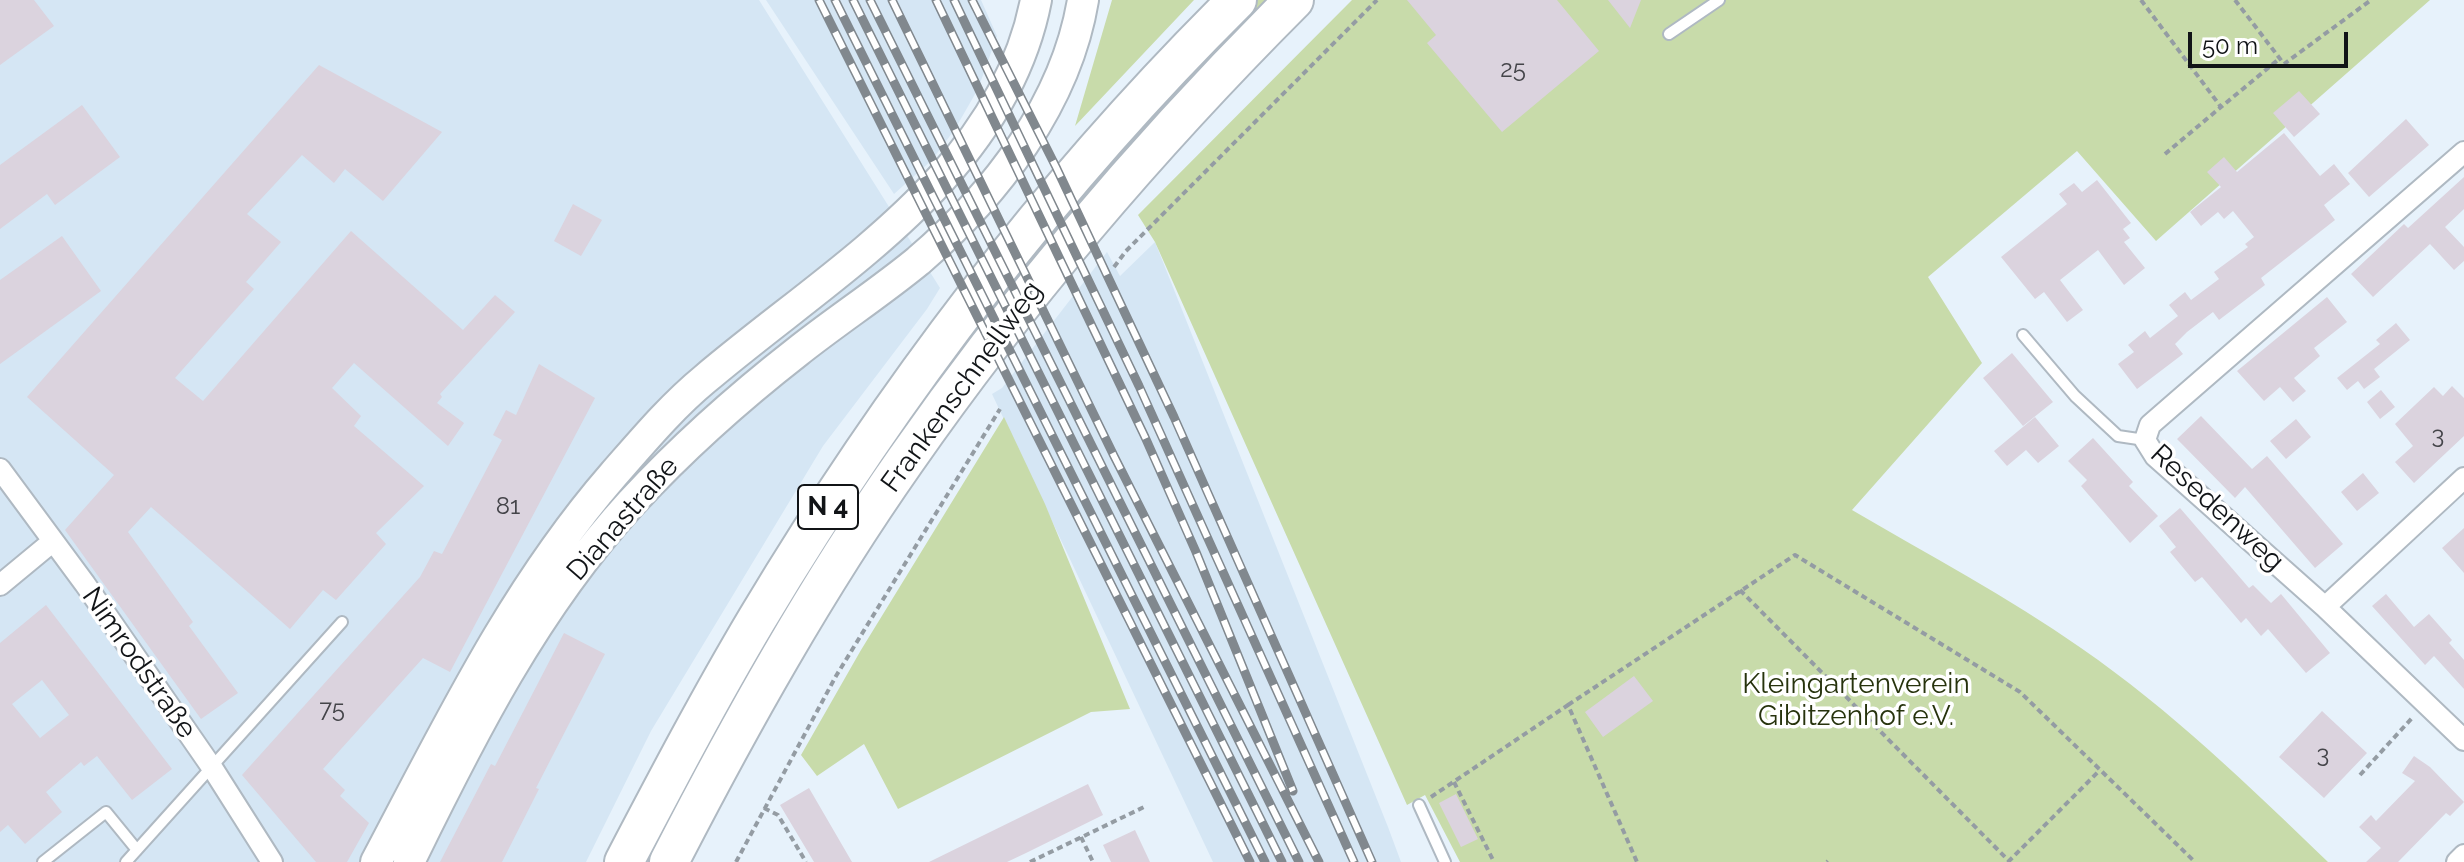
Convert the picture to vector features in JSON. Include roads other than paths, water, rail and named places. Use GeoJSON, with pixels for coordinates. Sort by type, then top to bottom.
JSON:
{"type":"FeatureCollection","features":[{"type":"Feature","properties":{"kind":"highway","name":"Frankenschnellweg"},"geometry":{"type":"LineString","coordinates":[[624,862],[697,723],[758,617],[923,366],[1072,178],[1179,59],[1237,0]]}},
{"type":"Feature","properties":{"kind":"highway","name":"Frankenschnellweg"},"geometry":{"type":"LineString","coordinates":[[669,862],[774,670],[832,572],[975,363],[1094,214],[1203,93],[1294,0]]}},
{"type":"Feature","properties":{"kind":"main road","name":"Dianastraße"},"geometry":{"type":"LineString","coordinates":[[376,862],[506,624],[572,526],[632,453],[675,407],[896,223],[943,178],[970,146],[1004,95],[1020,60],[1036,0]]}},
{"type":"Feature","properties":{"kind":"main road","name":"Dianastraße"},"geometry":{"type":"LineString","coordinates":[[409,862],[513,664],[558,594],[606,531],[675,457],[736,402],[927,252],[984,193],[1030,133],[1052,98],[1069,56],[1083,0]]}},
{"type":"Feature","properties":{"kind":"street","name":"Resedenweg"},"geometry":{"type":"LineString","coordinates":[[2464,152],[2150,425],[2145,440],[2155,456],[2325,607],[2464,740]]}},
{"type":"Feature","properties":{"kind":"street","name":"Nimrodstraße"},"geometry":{"type":"LineString","coordinates":[[0,469],[85,584],[213,769],[272,862]]}},
{"type":"Feature","properties":{"kind":"street"},"geometry":{"type":"LineString","coordinates":[[2325,607],[2464,478]]}},
{"type":"Feature","properties":{"kind":"street"},"geometry":{"type":"LineString","coordinates":[[0,585],[52,542]]}},
{"type":"Feature","properties":{"kind":"street"},"geometry":{"type":"LineString","coordinates":[[2457,862],[2464,855]]}},
{"type":"Feature","properties":{"kind":"lane"},"geometry":{"type":"LineString","coordinates":[[1669,34],[1719,0]]}},
{"type":"Feature","properties":{"kind":"lane"},"geometry":{"type":"LineString","coordinates":[[2023,335],[2075,396],[2118,436],[2145,440]]}},
{"type":"Feature","properties":{"kind":"lane"},"geometry":{"type":"LineString","coordinates":[[126,862],[213,769],[342,622]]}},
{"type":"Feature","properties":{"kind":"lane"},"geometry":{"type":"LineString","coordinates":[[1419,805],[1445,862]]}},
{"type":"Feature","properties":{"kind":"lane"},"geometry":{"type":"LineString","coordinates":[[43,862],[106,812],[137,850]]}},
{"type":"Feature","properties":{"kind":"railway"},"geometry":{"type":"LineString","coordinates":[[819,0],[1250,862]]}},
{"type":"Feature","properties":{"kind":"railway"},"geometry":{"type":"LineString","coordinates":[[835,0],[1265,862]]}},
{"type":"Feature","properties":{"kind":"railway"},"geometry":{"type":"LineString","coordinates":[[853,0],[1282,862]]}},
{"type":"Feature","properties":{"kind":"railway"},"geometry":{"type":"LineString","coordinates":[[870,0],[1299,862]]}},
{"type":"Feature","properties":{"kind":"railway"},"geometry":{"type":"LineString","coordinates":[[892,0],[1114,456],[1319,862]]}},
{"type":"Feature","properties":{"kind":"railway"},"geometry":{"type":"LineString","coordinates":[[936,0],[1145,437],[1196,552],[1293,791]]}},
{"type":"Feature","properties":{"kind":"railway"},"geometry":{"type":"LineString","coordinates":[[954,0],[1139,386],[1354,862]]}},
{"type":"Feature","properties":{"kind":"railway"},"geometry":{"type":"LineString","coordinates":[[972,0],[1056,167],[1174,417],[1372,862]]}},
{"type":"Feature","properties":{"kind":"park label","name":"Kleingartenverein Gibitzenhof e.V."},"geometry":{"type":"Point","coordinates":[1856,701]}}]}
